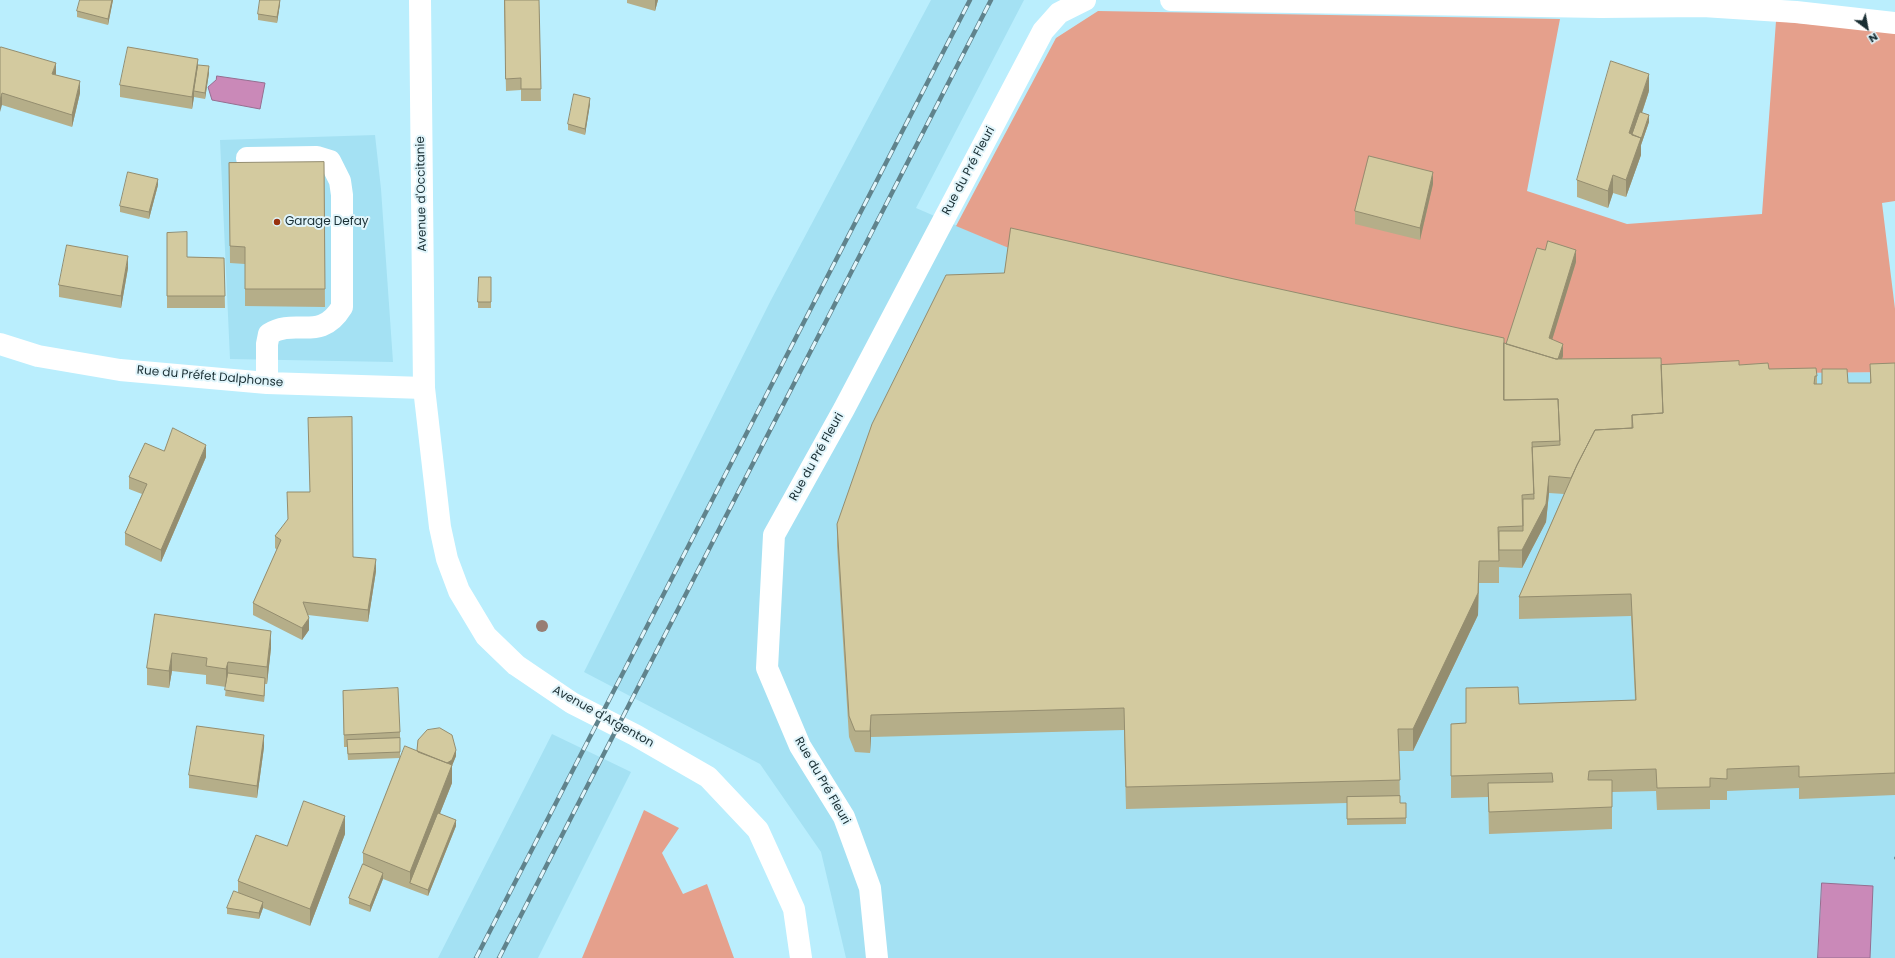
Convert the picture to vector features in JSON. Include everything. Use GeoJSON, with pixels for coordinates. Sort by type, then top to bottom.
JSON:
{"type":"FeatureCollection","features":[{"type":"Feature","properties":{"kind":"street","name":"Avenue d'Occitanie"},"geometry":{"type":"LineString","coordinates":[[420,0],[424,388]]}},
{"type":"Feature","properties":{"kind":"street","name":"Rue du Pré Fleuri"},"geometry":{"type":"LineString","coordinates":[[877,958],[870,888],[844,817],[800,746],[767,668],[774,535],[844,409],[1043,31],[1059,13],[1085,0]]}},
{"type":"Feature","properties":{"kind":"street"},"geometry":{"type":"LineString","coordinates":[[1171,0],[1601,7],[1703,6],[1796,12],[1895,23]]}},
{"type":"Feature","properties":{"kind":"street"},"geometry":{"type":"LineString","coordinates":[[247,158],[317,157],[330,161],[340,181],[342,195],[342,306],[335,318],[324,325],[316,328],[277,329],[269,334],[266,344],[267,383]]}},
{"type":"Feature","properties":{"kind":"street","name":"Rue du Préfet Dalphonse"},"geometry":{"type":"LineString","coordinates":[[0,344],[38,356],[120,370],[267,383],[424,388]]}},
{"type":"Feature","properties":{"kind":"street","name":"Avenue d'Argenton"},"geometry":{"type":"LineString","coordinates":[[424,388],[440,527],[447,559],[459,591],[486,636],[516,665],[572,703],[708,776],[758,830],[794,909],[801,958]]}},
{"type":"Feature","properties":{"kind":"shaded area"},"geometry":{"type":"Polygon","coordinates":[[[931,0],[1024,0],[916,208],[1011,249],[1661,375],[1895,372],[1895,958],[846,958],[821,852],[760,764],[584,672],[771,300],[931,0]]]}},
{"type":"Feature","properties":{"kind":"shaded area"},"geometry":{"type":"Polygon","coordinates":[[[1098,11],[1560,19],[1527,191],[1627,224],[1762,214],[1776,21],[1895,32],[1895,201],[1882,203],[1895,309],[1895,372],[1595,375],[1011,249],[956,226],[1056,38],[1098,11]]]}},
{"type":"Feature","properties":{"kind":"shaded area"},"geometry":{"type":"Polygon","coordinates":[[[217,76],[265,83],[260,109],[212,100],[208,87],[216,80],[217,76]]]}},
{"type":"Feature","properties":{"kind":"shaded area"},"geometry":{"type":"Polygon","coordinates":[[[375,135],[381,189],[393,362],[230,359],[220,140],[375,135]]]}},
{"type":"Feature","properties":{"kind":"shaded area"},"geometry":{"type":"Polygon","coordinates":[[[552,734],[631,772],[538,958],[438,958],[552,734]]]}},
{"type":"Feature","properties":{"kind":"shaded area"},"geometry":{"type":"Polygon","coordinates":[[[644,810],[679,828],[662,853],[683,894],[707,884],[734,958],[582,958],[644,810]]]}},
{"type":"Feature","properties":{"kind":"shaded area"},"geometry":{"type":"Polygon","coordinates":[[[1822,883],[1873,886],[1870,958],[1818,958],[1822,883]]]}},
{"type":"Feature","properties":{"kind":"building"},"geometry":{"type":"Polygon","coordinates":[[[80,0],[112,0],[108,19],[77,11],[80,0]]]}},
{"type":"Feature","properties":{"kind":"building"},"geometry":{"type":"Polygon","coordinates":[[[260,0],[280,0],[277,17],[258,14],[260,0]]]}},
{"type":"Feature","properties":{"kind":"building"},"geometry":{"type":"Polygon","coordinates":[[[505,0],[539,0],[541,89],[521,89],[521,78],[506,79],[505,0]]]}},
{"type":"Feature","properties":{"kind":"building"},"geometry":{"type":"Polygon","coordinates":[[[1,47],[56,63],[52,74],[80,81],[72,115],[2,93],[0,100],[1,47]]]}},
{"type":"Feature","properties":{"kind":"building"},"geometry":{"type":"Polygon","coordinates":[[[128,47],[198,59],[192,97],[120,85],[128,47]]]}},
{"type":"Feature","properties":{"kind":"building"},"geometry":{"type":"Polygon","coordinates":[[[1611,61],[1649,74],[1629,133],[1641,138],[1626,180],[1613,175],[1608,191],[1577,180],[1611,61]]]}},
{"type":"Feature","properties":{"kind":"building"},"geometry":{"type":"Polygon","coordinates":[[[198,65],[209,66],[205,93],[194,91],[198,65]]]}},
{"type":"Feature","properties":{"kind":"building"},"geometry":{"type":"Polygon","coordinates":[[[574,94],[590,98],[585,129],[568,124],[574,94]]]}},
{"type":"Feature","properties":{"kind":"building"},"geometry":{"type":"Polygon","coordinates":[[[1640,112],[1649,115],[1641,139],[1632,135],[1640,112]]]}},
{"type":"Feature","properties":{"kind":"building"},"geometry":{"type":"Polygon","coordinates":[[[1369,156],[1433,172],[1420,228],[1355,211],[1369,156]]]}},
{"type":"Feature","properties":{"kind":"building","name":"Garage Defay"},"geometry":{"type":"Polygon","coordinates":[[[324,162],[325,289],[245,289],[245,247],[230,246],[229,163],[324,162]]]}},
{"type":"Feature","properties":{"kind":"building"},"geometry":{"type":"Polygon","coordinates":[[[128,172],[158,179],[149,212],[120,206],[128,172]]]}},
{"type":"Feature","properties":{"kind":"building"},"geometry":{"type":"Polygon","coordinates":[[[1011,228],[1234,279],[1504,338],[1504,400],[1558,399],[1560,441],[1532,442],[1534,494],[1522,495],[1523,526],[1498,527],[1499,561],[1479,561],[1478,593],[1413,729],[1398,729],[1400,780],[1126,787],[1124,708],[871,715],[870,731],[855,731],[849,716],[837,524],[872,424],[946,275],[1004,273],[1011,228]]]}},
{"type":"Feature","properties":{"kind":"building"},"geometry":{"type":"Polygon","coordinates":[[[187,232],[187,257],[224,258],[225,296],[167,296],[167,233],[187,232]]]}},
{"type":"Feature","properties":{"kind":"building"},"geometry":{"type":"Polygon","coordinates":[[[1548,241],[1576,250],[1549,338],[1563,344],[1558,359],[1506,344],[1537,248],[1545,250],[1548,241]]]}},
{"type":"Feature","properties":{"kind":"building"},"geometry":{"type":"Polygon","coordinates":[[[67,245],[128,256],[121,296],[59,285],[67,245]]]}},
{"type":"Feature","properties":{"kind":"building"},"geometry":{"type":"Polygon","coordinates":[[[479,277],[491,277],[491,302],[478,302],[479,277]]]}},
{"type":"Feature","properties":{"kind":"building"},"geometry":{"type":"Polygon","coordinates":[[[1504,343],[1556,359],[1661,358],[1663,413],[1632,415],[1632,428],[1595,430],[1571,478],[1549,476],[1546,504],[1522,550],[1499,550],[1499,531],[1523,531],[1523,499],[1534,499],[1532,447],[1560,445],[1558,399],[1504,400],[1504,343]]]}},
{"type":"Feature","properties":{"kind":"building"},"geometry":{"type":"Polygon","coordinates":[[[1739,361],[1739,365],[1768,363],[1769,369],[1816,368],[1817,376],[1815,376],[1814,384],[1822,384],[1822,369],[1847,369],[1848,383],[1871,383],[1870,364],[1895,363],[1895,773],[1799,777],[1799,766],[1727,769],[1727,779],[1710,778],[1710,787],[1657,788],[1656,769],[1589,771],[1588,780],[1612,780],[1612,807],[1489,812],[1488,783],[1553,782],[1552,773],[1451,776],[1451,724],[1466,723],[1466,688],[1518,687],[1519,704],[1636,700],[1631,594],[1519,597],[1577,465],[1595,430],[1633,428],[1632,415],[1663,413],[1661,365],[1739,361]]]}},
{"type":"Feature","properties":{"kind":"building"},"geometry":{"type":"Polygon","coordinates":[[[352,417],[353,557],[376,559],[368,610],[303,602],[309,618],[302,628],[253,603],[281,540],[275,536],[288,519],[287,492],[310,492],[308,418],[352,417]]]}},
{"type":"Feature","properties":{"kind":"building"},"geometry":{"type":"Polygon","coordinates":[[[173,428],[206,445],[161,550],[125,533],[147,484],[129,477],[145,443],[164,451],[173,428]]]}},
{"type":"Feature","properties":{"kind":"building"},"geometry":{"type":"Polygon","coordinates":[[[155,614],[271,631],[267,667],[228,662],[226,669],[206,666],[207,658],[172,653],[169,671],[147,668],[155,614]]]}},
{"type":"Feature","properties":{"kind":"building"},"geometry":{"type":"Polygon","coordinates":[[[228,673],[265,678],[264,696],[225,690],[228,673]]]}},
{"type":"Feature","properties":{"kind":"building"},"geometry":{"type":"Polygon","coordinates":[[[398,688],[400,732],[344,735],[343,691],[398,688]]]}},
{"type":"Feature","properties":{"kind":"building"},"geometry":{"type":"Polygon","coordinates":[[[197,726],[264,735],[257,786],[189,775],[197,726]]]}},
{"type":"Feature","properties":{"kind":"building"},"geometry":{"type":"Polygon","coordinates":[[[440,728],[452,735],[456,750],[452,760],[447,763],[418,752],[417,750],[418,740],[427,730],[440,728]]]}},
{"type":"Feature","properties":{"kind":"building"},"geometry":{"type":"Polygon","coordinates":[[[400,738],[400,752],[348,754],[347,740],[400,738]]]}},
{"type":"Feature","properties":{"kind":"building"},"geometry":{"type":"Polygon","coordinates":[[[405,746],[452,765],[410,872],[363,853],[405,746]]]}},
{"type":"Feature","properties":{"kind":"building"},"geometry":{"type":"Polygon","coordinates":[[[1400,796],[1400,803],[1406,803],[1406,818],[1347,819],[1347,797],[1400,796]]]}},
{"type":"Feature","properties":{"kind":"building"},"geometry":{"type":"Polygon","coordinates":[[[304,801],[345,816],[310,909],[238,881],[256,835],[287,846],[304,801]]]}},
{"type":"Feature","properties":{"kind":"building"},"geometry":{"type":"Polygon","coordinates":[[[438,813],[456,820],[428,890],[410,883],[438,813]]]}},
{"type":"Feature","properties":{"kind":"building"},"geometry":{"type":"Polygon","coordinates":[[[363,864],[383,873],[370,906],[349,898],[363,864]]]}},
{"type":"Feature","properties":{"kind":"building"},"geometry":{"type":"Polygon","coordinates":[[[234,891],[263,902],[259,913],[227,908],[234,891]]]}},
{"type":"Feature","properties":{"kind":"railway"},"geometry":{"type":"LineString","coordinates":[[476,958],[970,0]]}},
{"type":"Feature","properties":{"kind":"railway"},"geometry":{"type":"LineString","coordinates":[[499,958],[991,0]]}},
{"type":"Feature","properties":{"kind":"place","name":"Garage Defay"},"geometry":{"type":"Point","coordinates":[277,222]}}]}
